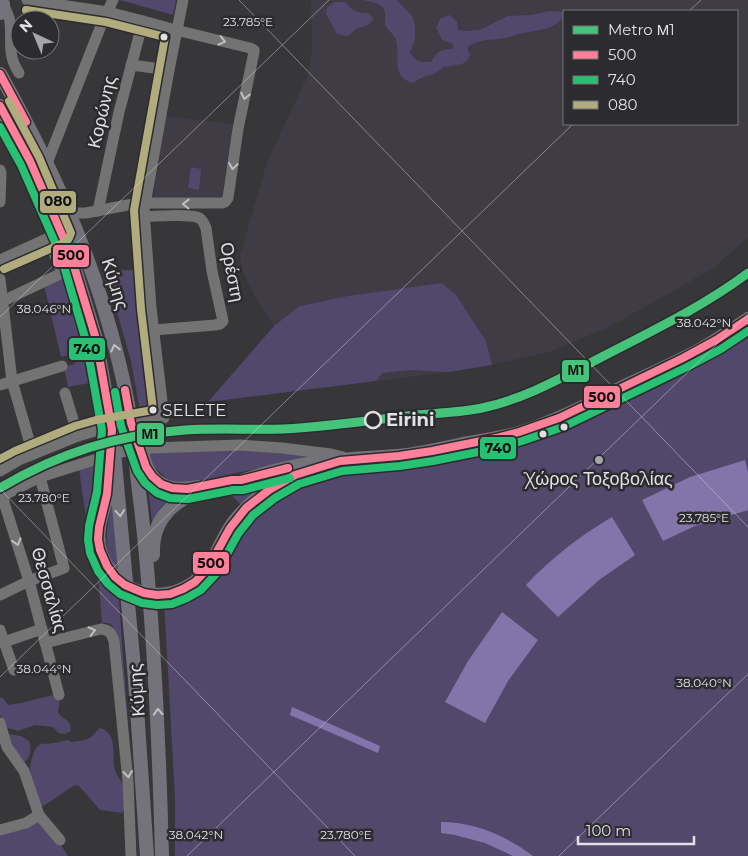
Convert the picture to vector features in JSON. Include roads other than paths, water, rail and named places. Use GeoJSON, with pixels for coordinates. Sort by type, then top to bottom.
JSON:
{"type":"FeatureCollection","features":[{"type":"Feature","properties":{"kind":"main road","name":"Κύμης"},"geometry":{"type":"LineString","coordinates":[[0,69],[2,79],[36,139],[86,254],[138,422],[144,538],[152,626],[160,761],[162,856]]}},
{"type":"Feature","properties":{"kind":"main road","name":"Κύμης"},"geometry":{"type":"LineString","coordinates":[[0,106],[30,162],[70,253],[96,339],[135,679],[147,856]]}},
{"type":"Feature","properties":{"kind":"main road"},"geometry":{"type":"LineString","coordinates":[[138,422],[146,467],[161,484],[172,488],[186,489],[241,480],[322,462],[399,456],[432,451],[496,438],[559,418],[683,358],[716,340],[748,319]]}},
{"type":"Feature","properties":{"kind":"main road"},"geometry":{"type":"LineString","coordinates":[[105,430],[107,494],[99,527],[99,544],[102,556],[119,581],[137,591],[150,594],[164,595],[177,592],[200,578],[208,568],[239,515],[269,490],[295,475],[346,460]]}},
{"type":"Feature","properties":{"kind":"main road"},"geometry":{"type":"LineString","coordinates":[[152,626],[155,591],[153,543],[160,522],[172,507],[186,498],[234,484],[241,480]]}},
{"type":"Feature","properties":{"kind":"main road","name":"Κύμης"},"geometry":{"type":"LineString","coordinates":[[160,761],[165,781],[168,815],[168,856]]}},
{"type":"Feature","properties":{"kind":"main road","name":"Κύμης"},"geometry":{"type":"LineString","coordinates":[[139,856],[138,804],[143,787]]}},
{"type":"Feature","properties":{"kind":"street"},"geometry":{"type":"LineString","coordinates":[[27,0],[51,2],[108,12],[254,50],[238,129],[228,198],[225,202],[146,203],[70,214]]}},
{"type":"Feature","properties":{"kind":"street"},"geometry":{"type":"LineString","coordinates":[[47,163],[102,23],[113,0]]}},
{"type":"Feature","properties":{"kind":"street"},"geometry":{"type":"LineString","coordinates":[[0,471],[19,460],[78,436],[164,418],[144,217],[176,30],[183,0]]}},
{"type":"Feature","properties":{"kind":"street"},"geometry":{"type":"LineString","coordinates":[[1,6],[10,20],[10,50],[19,73]]}},
{"type":"Feature","properties":{"kind":"street","name":"Κορώνης"},"geometry":{"type":"LineString","coordinates":[[98,211],[119,112],[143,21]]}},
{"type":"Feature","properties":{"kind":"street"},"geometry":{"type":"LineString","coordinates":[[131,65],[169,70]]}},
{"type":"Feature","properties":{"kind":"street"},"geometry":{"type":"LineString","coordinates":[[0,170],[0,202]]}},
{"type":"Feature","properties":{"kind":"street","name":"Ορέστη"},"geometry":{"type":"LineString","coordinates":[[144,217],[194,217],[204,222],[223,320],[220,324],[215,325],[154,330]]}},
{"type":"Feature","properties":{"kind":"street"},"geometry":{"type":"LineString","coordinates":[[0,260],[61,233]]}},
{"type":"Feature","properties":{"kind":"street"},"geometry":{"type":"LineString","coordinates":[[3,301],[62,273],[48,238]]}},
{"type":"Feature","properties":{"kind":"street"},"geometry":{"type":"LineString","coordinates":[[0,279],[12,382],[33,454]]}},
{"type":"Feature","properties":{"kind":"street"},"geometry":{"type":"LineString","coordinates":[[0,385],[62,366]]}},
{"type":"Feature","properties":{"kind":"street"},"geometry":{"type":"LineString","coordinates":[[65,393],[78,436]]}},
{"type":"Feature","properties":{"kind":"street"},"geometry":{"type":"LineString","coordinates":[[1,497],[40,477],[97,459],[152,448],[265,446],[331,454],[346,460]]}},
{"type":"Feature","properties":{"kind":"street"},"geometry":{"type":"LineString","coordinates":[[0,595],[29,581],[64,568],[40,477]]}},
{"type":"Feature","properties":{"kind":"street","name":"Θεσσαλίας"},"geometry":{"type":"LineString","coordinates":[[1,497],[29,581],[59,695]]}},
{"type":"Feature","properties":{"kind":"street"},"geometry":{"type":"LineString","coordinates":[[4,642],[42,629]]}},
{"type":"Feature","properties":{"kind":"street","name":"Κύμης"},"geometry":{"type":"LineString","coordinates":[[45,643],[101,629],[108,630],[112,634],[128,781],[131,856]]}},
{"type":"Feature","properties":{"kind":"street"},"geometry":{"type":"LineString","coordinates":[[0,631],[14,670]]}},
{"type":"Feature","properties":{"kind":"street"},"geometry":{"type":"LineString","coordinates":[[0,723],[7,747],[24,772],[39,816],[60,840]]}},
{"type":"Feature","properties":{"kind":"street"},"geometry":{"type":"LineString","coordinates":[[0,830],[26,823],[39,816]]}},
{"type":"Feature","properties":{"kind":"metro line","name":"Μ1"},"geometry":{"type":"LineString","coordinates":[[0,488],[66,456],[112,441],[135,436],[185,430],[315,427],[464,411],[497,404],[541,388],[655,330],[712,298],[748,273]]}},
{"type":"Feature","properties":{"kind":"place","name":"SELETE"},"geometry":{"type":"Point","coordinates":[153,410]}},
{"type":"Feature","properties":{"kind":"place","name":"Eirini"},"geometry":{"type":"Point","coordinates":[373,420]}},
{"type":"Feature","properties":{"kind":"place","name":"Χώρος Τοξοβολίας"},"geometry":{"type":"Point","coordinates":[599,460]}}]}
